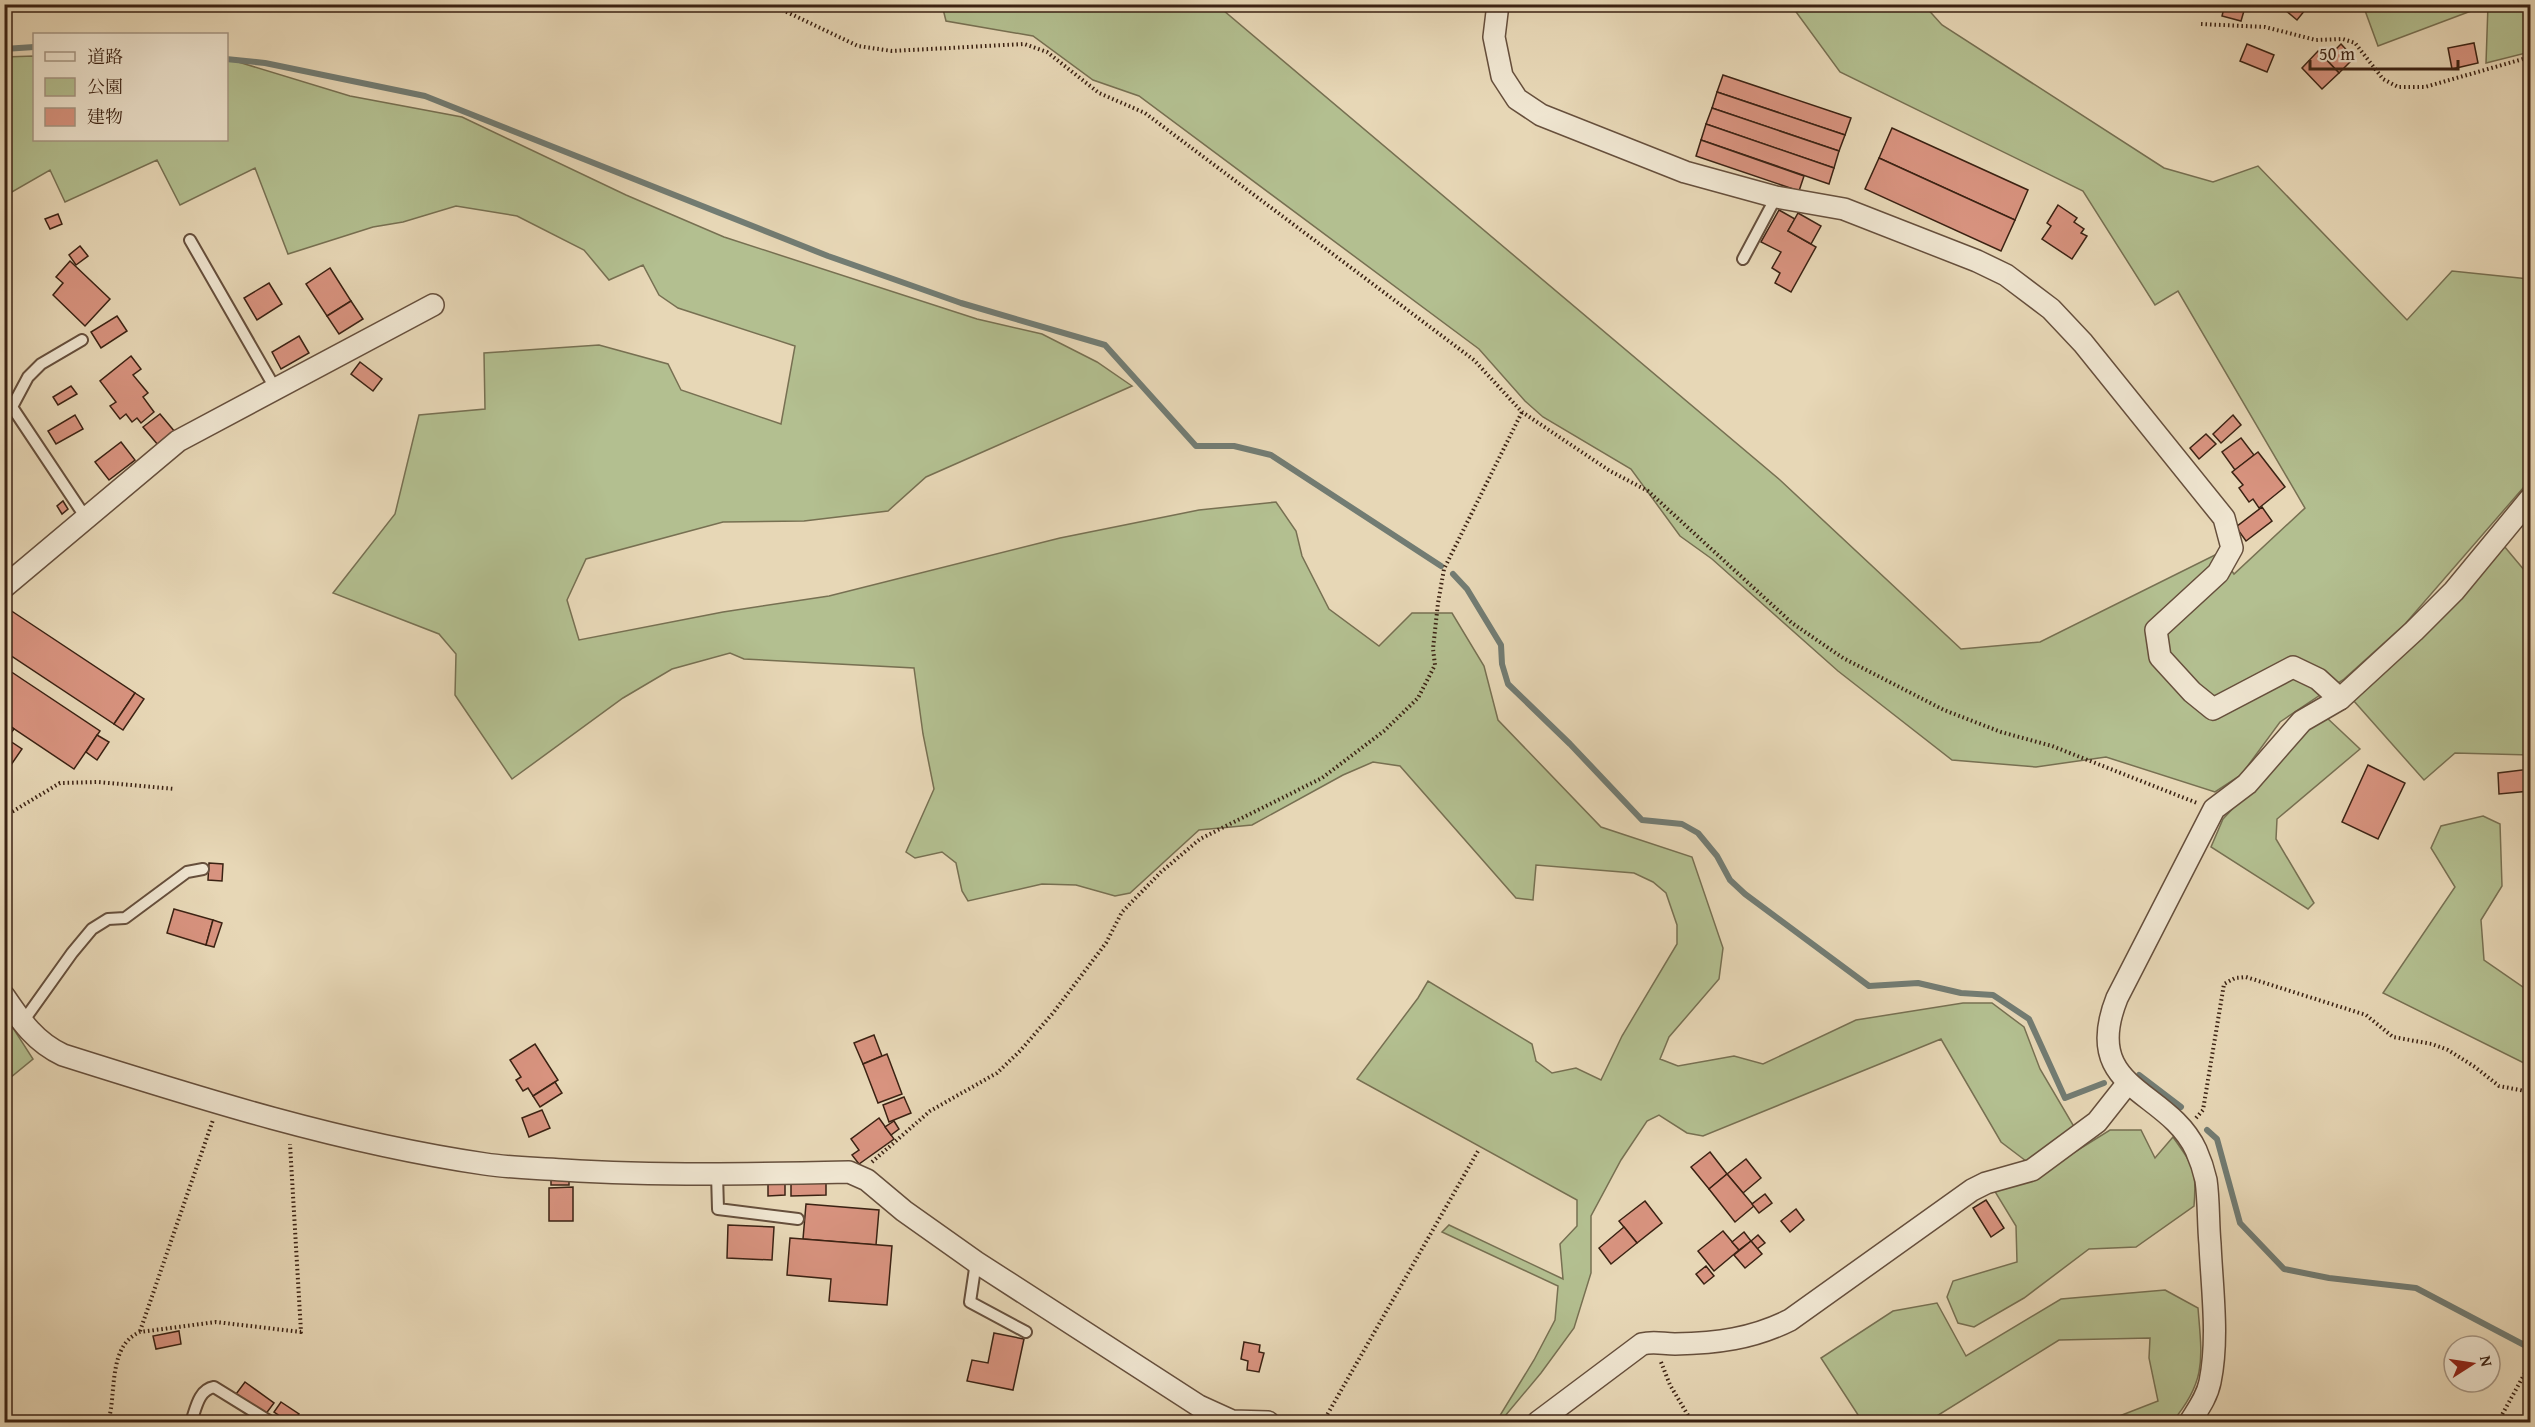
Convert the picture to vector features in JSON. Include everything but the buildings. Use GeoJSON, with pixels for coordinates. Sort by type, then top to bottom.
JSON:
{"type":"FeatureCollection","features":[{"type":"Feature","properties":{"kind":"street"},"geometry":{"type":"LineString","coordinates":[[1498,4],[1494,38],[1502,76],[1516,99],[1541,115],[1685,172],[1776,197],[1844,209],[1977,261],[2006,275],[2051,309],[2083,343],[2223,518],[2232,548],[2218,573],[2156,630],[2160,657],[2192,692],[2212,709],[2293,667],[2318,679],[2340,699]]}},
{"type":"Feature","properties":{"kind":"street"},"geometry":{"type":"LineString","coordinates":[[4,587],[178,441],[433,305]]}},
{"type":"Feature","properties":{"kind":"street"},"geometry":{"type":"LineString","coordinates":[[2190,1422],[2205,1398],[2213,1356],[2206,1179],[2195,1149],[2181,1127],[2127,1084],[2117,1071],[2107,1035],[2108,1020],[2117,998],[2214,809],[2247,784],[2302,721],[2340,699],[2414,631],[2454,591],[2530,499]]}},
{"type":"Feature","properties":{"kind":"street"},"geometry":{"type":"LineString","coordinates":[[4,996],[22,1023],[41,1044],[63,1055],[219,1104],[351,1139],[487,1165],[601,1172],[717,1174],[849,1172],[857,1174],[904,1211],[976,1262],[1199,1406],[1232,1420],[1268,1422]]}},
{"type":"Feature","properties":{"kind":"street"},"geometry":{"type":"LineString","coordinates":[[1538,1422],[1642,1344],[1653,1341],[1671,1344],[1717,1342],[1765,1332],[1790,1320],[1972,1190],[1986,1183],[2032,1170],[2068,1145],[2097,1122],[2127,1084]]}},
{"type":"Feature","properties":{"kind":"lane"},"geometry":{"type":"LineString","coordinates":[[1743,259],[1776,197]]}},
{"type":"Feature","properties":{"kind":"lane"},"geometry":{"type":"LineString","coordinates":[[190,240],[275,388]]}},
{"type":"Feature","properties":{"kind":"lane"},"geometry":{"type":"LineString","coordinates":[[82,339],[41,364],[28,377],[8,408],[86,518]]}},
{"type":"Feature","properties":{"kind":"lane"},"geometry":{"type":"LineString","coordinates":[[22,1023],[92,929],[108,919],[125,918],[187,872],[203,869]]}},
{"type":"Feature","properties":{"kind":"lane"},"geometry":{"type":"LineString","coordinates":[[717,1174],[718,1209],[798,1219]]}},
{"type":"Feature","properties":{"kind":"lane"},"geometry":{"type":"LineString","coordinates":[[976,1262],[970,1302],[1026,1332]]}},
{"type":"Feature","properties":{"kind":"lane"},"geometry":{"type":"LineString","coordinates":[[191,1422],[202,1394],[207,1389],[214,1388],[269,1421]]}},
{"type":"Feature","properties":{"kind":"path"},"geometry":{"type":"LineString","coordinates":[[770,4],[858,46],[892,51],[1024,44],[1047,52],[1099,93],[1145,113],[1474,360],[1522,412],[1610,471],[1648,491],[1792,623],[1843,658],[1944,711],[2001,732],[2052,746],[2214,809]]}},
{"type":"Feature","properties":{"kind":"path"},"geometry":{"type":"LineString","coordinates":[[2201,24],[2265,27],[2316,40],[2343,39],[2355,43],[2383,79],[2398,87],[2425,87],[2530,57]]}},
{"type":"Feature","properties":{"kind":"path"},"geometry":{"type":"LineString","coordinates":[[857,1174],[930,1111],[997,1073],[1020,1051],[1053,1013],[1106,943],[1122,912],[1161,872],[1200,839],[1322,778],[1384,731],[1418,698],[1435,665],[1433,649],[1444,569],[1522,412]]}},
{"type":"Feature","properties":{"kind":"path"},"geometry":{"type":"LineString","coordinates":[[4,814],[10,813],[60,783],[98,782],[175,789]]}},
{"type":"Feature","properties":{"kind":"path"},"geometry":{"type":"LineString","coordinates":[[2181,1127],[2195,1119],[2203,1110],[2224,984],[2235,978],[2246,977],[2366,1014],[2393,1037],[2432,1044],[2448,1050],[2499,1086],[2530,1092]]}},
{"type":"Feature","properties":{"kind":"path"},"geometry":{"type":"LineString","coordinates":[[140,1332],[219,1104]]}},
{"type":"Feature","properties":{"kind":"path"},"geometry":{"type":"LineString","coordinates":[[108,1422],[117,1363],[123,1346],[133,1335],[140,1332],[216,1322],[301,1332],[289,1123]]}},
{"type":"Feature","properties":{"kind":"path"},"geometry":{"type":"LineString","coordinates":[[1323,1422],[1478,1151]]}},
{"type":"Feature","properties":{"kind":"path"},"geometry":{"type":"LineString","coordinates":[[1653,1341],[1670,1385],[1692,1422]]}},
{"type":"Feature","properties":{"kind":"path"},"geometry":{"type":"LineString","coordinates":[[2498,1422],[2530,1364]]}},
{"type":"Feature","properties":{"kind":"green space"},"geometry":{"type":"Polygon","coordinates":[[[2363,4],[2487,5],[2378,46],[2363,4]]]}},
{"type":"Feature","properties":{"kind":"green space"},"geometry":{"type":"Polygon","coordinates":[[[942,5],[1217,5],[1780,480],[1961,649],[2040,642],[2219,553],[2234,574],[2305,508],[2178,291],[2155,305],[2083,191],[1840,72],[1791,5],[1924,5],[1942,25],[2164,168],[2213,182],[2258,166],[2407,320],[2452,271],[2529,279],[2530,480],[2405,624],[2344,679],[2280,722],[2241,775],[2215,792],[2106,757],[2036,767],[1952,760],[1838,671],[1712,559],[1680,536],[1631,469],[1543,417],[1525,401],[1479,349],[1139,96],[1093,80],[1033,36],[946,21],[942,5]]]}},
{"type":"Feature","properties":{"kind":"green space"},"geometry":{"type":"Polygon","coordinates":[[[2488,5],[2530,5],[2530,52],[2486,63],[2488,5]]]}},
{"type":"Feature","properties":{"kind":"green space"},"geometry":{"type":"Polygon","coordinates":[[[33,56],[33,141],[228,141],[228,61],[235,61],[350,96],[462,117],[626,195],[724,237],[977,319],[1042,334],[1097,362],[1132,386],[926,477],[888,511],[804,521],[723,522],[586,559],[567,600],[579,640],[723,612],[829,596],[1060,538],[1199,510],[1276,502],[1296,531],[1302,556],[1329,609],[1379,646],[1412,613],[1452,613],[1484,666],[1498,720],[1601,827],[1692,857],[1723,948],[1719,979],[1669,1037],[1660,1059],[1678,1066],[1734,1056],[1763,1064],[1856,1020],[1963,1003],[1992,1003],[2024,1027],[2040,1069],[2076,1130],[2044,1156],[2026,1161],[2001,1142],[1941,1039],[1703,1136],[1687,1133],[1659,1115],[1647,1121],[1621,1160],[1591,1216],[1591,1273],[1574,1328],[1541,1373],[1500,1422],[1496,1422],[1534,1360],[1555,1320],[1558,1286],[1442,1232],[1449,1225],[1563,1279],[1560,1244],[1577,1226],[1577,1200],[1357,1079],[1418,998],[1428,981],[1532,1044],[1536,1061],[1552,1073],[1576,1068],[1601,1080],[1622,1036],[1677,944],[1677,925],[1666,893],[1653,882],[1634,873],[1536,865],[1533,900],[1516,898],[1400,766],[1373,762],[1343,775],[1252,825],[1199,830],[1130,893],[1115,896],[1076,885],[1042,884],[968,901],[962,891],[956,863],[942,852],[915,858],[906,852],[934,789],[923,734],[914,668],[744,659],[730,653],[672,669],[623,698],[512,779],[455,695],[456,654],[439,634],[333,593],[395,514],[419,415],[485,409],[484,353],[599,345],[668,364],[681,390],[781,424],[795,346],[678,308],[659,295],[643,265],[609,280],[584,250],[517,216],[456,206],[403,222],[373,227],[288,254],[255,168],[180,205],[157,160],[65,202],[50,170],[5,196],[4,57],[33,56]]]}},
{"type":"Feature","properties":{"kind":"green space"},"geometry":{"type":"Polygon","coordinates":[[[2504,546],[2530,577],[2530,755],[2455,753],[2424,780],[2353,700],[2504,546]]]}},
{"type":"Feature","properties":{"kind":"green space"},"geometry":{"type":"Polygon","coordinates":[[[2326,717],[2360,749],[2277,819],[2276,839],[2314,903],[2308,909],[2211,847],[2223,819],[2304,732],[2326,717]]]}},
{"type":"Feature","properties":{"kind":"green space"},"geometry":{"type":"Polygon","coordinates":[[[2483,816],[2500,824],[2502,886],[2481,920],[2484,960],[2530,992],[2530,1066],[2383,993],[2455,887],[2431,848],[2441,826],[2483,816]]]}},
{"type":"Feature","properties":{"kind":"green space"},"geometry":{"type":"Polygon","coordinates":[[[4,1014],[33,1059],[5,1082],[4,1082],[4,1014]]]}},
{"type":"Feature","properties":{"kind":"green space"},"geometry":{"type":"Polygon","coordinates":[[[2110,1130],[2141,1130],[2155,1158],[2173,1137],[2190,1162],[2195,1184],[2194,1206],[2136,1247],[2089,1249],[2024,1298],[1974,1327],[1958,1323],[1947,1297],[1953,1281],[2017,1262],[2016,1226],[1994,1190],[2041,1173],[2110,1130]]]}},
{"type":"Feature","properties":{"kind":"green space"},"geometry":{"type":"Polygon","coordinates":[[[2165,1290],[2198,1308],[2201,1341],[2197,1381],[2172,1422],[2104,1422],[2158,1401],[2149,1358],[2150,1338],[2059,1340],[1932,1419],[1862,1421],[1821,1358],[1893,1311],[1937,1303],[1966,1356],[2061,1299],[2165,1290]]]}},
{"type":"Feature","properties":{"kind":"waterway"},"geometry":{"type":"LineString","coordinates":[[4,49],[33,47]]}},
{"type":"Feature","properties":{"kind":"waterway"},"geometry":{"type":"LineString","coordinates":[[228,59],[265,63],[425,96],[828,256],[961,303],[1105,345],[1196,446],[1234,446],[1271,455],[1441,566]]}},
{"type":"Feature","properties":{"kind":"waterway"},"geometry":{"type":"LineString","coordinates":[[1453,574],[1467,589],[1501,645],[1502,664],[1508,684],[1570,744],[1642,820],[1682,824],[1698,833],[1717,856],[1730,880],[1745,894],[1869,986],[1918,983],[1961,993],[1993,995],[2029,1019],[2065,1098],[2104,1083]]}},
{"type":"Feature","properties":{"kind":"waterway"},"geometry":{"type":"LineString","coordinates":[[2139,1075],[2181,1107]]}},
{"type":"Feature","properties":{"kind":"waterway"},"geometry":{"type":"LineString","coordinates":[[2207,1130],[2217,1139],[2240,1223],[2284,1269],[2329,1278],[2416,1288],[2528,1347]]}}]}
